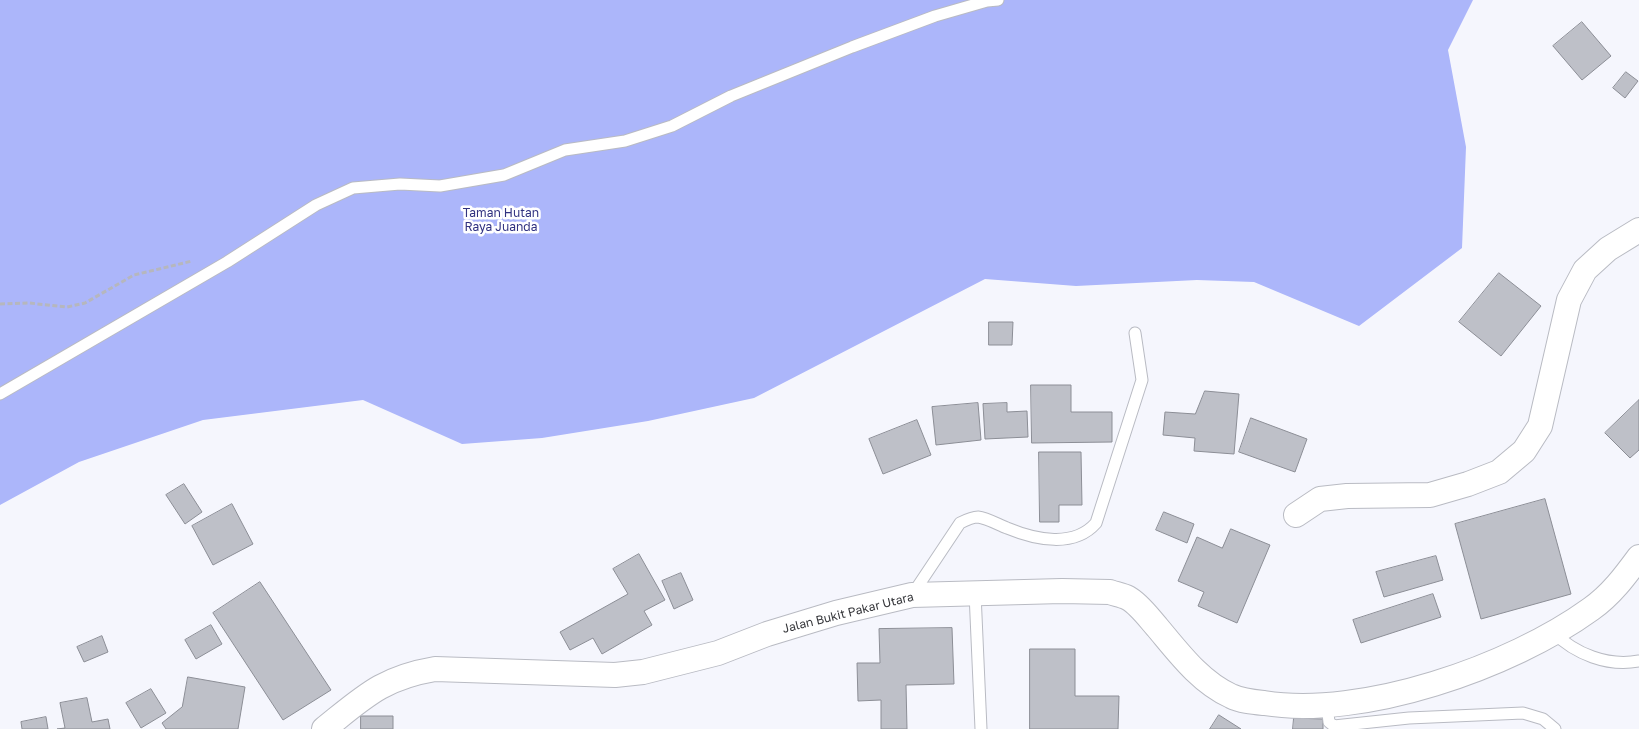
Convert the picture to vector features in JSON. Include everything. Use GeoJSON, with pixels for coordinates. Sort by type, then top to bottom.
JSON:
{"type":"FeatureCollection","features":[{"type":"Feature","properties":{"kind":"street"},"geometry":{"type":"LineString","coordinates":[[1296,516],[1320,499],[1347,496],[1430,495],[1468,484],[1499,472],[1524,451],[1540,426],[1569,300],[1586,270],[1608,249],[1639,230]]}},
{"type":"Feature","properties":{"kind":"street","name":"Jalan Bukit Pakar Utara"},"geometry":{"type":"LineString","coordinates":[[324,729],[384,684],[408,674],[435,669],[615,675],[643,672],[718,653],[767,634],[836,614],[912,595],[975,593],[1110,592],[1129,598],[1145,613],[1184,660],[1214,686],[1232,696],[1286,707],[1354,702],[1408,690],[1477,669],[1515,654],[1591,609],[1611,592],[1639,556]]}},
{"type":"Feature","properties":{"kind":"lane"},"geometry":{"type":"LineString","coordinates":[[0,394],[227,262],[316,205],[353,188],[400,184],[440,186],[504,175],[565,150],[625,141],[672,126],[731,96],[852,47],[935,16],[987,1],[998,0]]}},
{"type":"Feature","properties":{"kind":"lane"},"geometry":{"type":"LineString","coordinates":[[912,595],[960,523],[969,518],[980,517],[1036,539],[1077,538],[1088,532],[1096,523],[1142,380],[1135,333]]}},
{"type":"Feature","properties":{"kind":"lane"},"geometry":{"type":"LineString","coordinates":[[975,593],[981,729]]}},
{"type":"Feature","properties":{"kind":"lane"},"geometry":{"type":"LineString","coordinates":[[1553,632],[1562,641],[1606,662],[1623,664],[1639,662]]}},
{"type":"Feature","properties":{"kind":"lane"},"geometry":{"type":"LineString","coordinates":[[1327,705],[1328,722],[1334,726],[1410,718],[1523,713],[1543,719],[1555,729]]}},
{"type":"Feature","properties":{"kind":"path"},"geometry":{"type":"LineString","coordinates":[[0,304],[29,303],[66,307],[85,303],[134,275],[186,261],[227,262]]}},
{"type":"Feature","properties":{"kind":"green space","name":"Taman Hutan Raya Juanda"},"geometry":{"type":"Polygon","coordinates":[[[0,0],[1473,0],[1448,50],[1466,147],[1462,248],[1359,326],[1254,282],[1197,280],[1076,286],[985,279],[754,398],[648,421],[542,438],[462,444],[363,400],[203,420],[79,462],[0,505],[0,0]]]}},
{"type":"Feature","properties":{"kind":"building"},"geometry":{"type":"Polygon","coordinates":[[[1582,22],[1611,56],[1582,80],[1553,46],[1582,22]]]}},
{"type":"Feature","properties":{"kind":"building"},"geometry":{"type":"Polygon","coordinates":[[[1626,72],[1638,81],[1625,98],[1613,88],[1626,72]]]}},
{"type":"Feature","properties":{"kind":"building"},"geometry":{"type":"Polygon","coordinates":[[[1499,273],[1541,306],[1501,356],[1459,322],[1499,273]]]}},
{"type":"Feature","properties":{"kind":"building"},"geometry":{"type":"Polygon","coordinates":[[[989,322],[1013,322],[1012,345],[989,345],[989,322]]]}},
{"type":"Feature","properties":{"kind":"building"},"geometry":{"type":"Polygon","coordinates":[[[1031,385],[1071,385],[1071,412],[1112,412],[1112,442],[1032,443],[1031,385]]]}},
{"type":"Feature","properties":{"kind":"building"},"geometry":{"type":"Polygon","coordinates":[[[1205,391],[1239,394],[1234,454],[1194,451],[1195,438],[1163,435],[1165,412],[1195,414],[1205,391]]]}},
{"type":"Feature","properties":{"kind":"building"},"geometry":{"type":"Polygon","coordinates":[[[1639,400],[1639,450],[1630,458],[1605,433],[1639,400]]]}},
{"type":"Feature","properties":{"kind":"building"},"geometry":{"type":"Polygon","coordinates":[[[978,403],[981,440],[936,445],[932,407],[978,403]]]}},
{"type":"Feature","properties":{"kind":"building"},"geometry":{"type":"Polygon","coordinates":[[[1007,403],[1007,412],[1027,411],[1028,437],[985,439],[983,404],[1007,403]]]}},
{"type":"Feature","properties":{"kind":"building"},"geometry":{"type":"Polygon","coordinates":[[[1251,418],[1307,439],[1295,472],[1239,452],[1251,418]]]}},
{"type":"Feature","properties":{"kind":"building"},"geometry":{"type":"Polygon","coordinates":[[[917,420],[931,455],[883,474],[869,439],[917,420]]]}},
{"type":"Feature","properties":{"kind":"building"},"geometry":{"type":"Polygon","coordinates":[[[1039,452],[1081,452],[1082,505],[1059,505],[1059,522],[1040,522],[1039,452]]]}},
{"type":"Feature","properties":{"kind":"building"},"geometry":{"type":"Polygon","coordinates":[[[184,484],[202,512],[185,524],[166,495],[184,484]]]}},
{"type":"Feature","properties":{"kind":"building"},"geometry":{"type":"Polygon","coordinates":[[[1545,499],[1571,594],[1481,619],[1455,524],[1545,499]]]}},
{"type":"Feature","properties":{"kind":"building"},"geometry":{"type":"Polygon","coordinates":[[[232,504],[253,544],[213,565],[192,526],[232,504]]]}},
{"type":"Feature","properties":{"kind":"building"},"geometry":{"type":"Polygon","coordinates":[[[1164,512],[1194,524],[1187,543],[1156,530],[1164,512]]]}},
{"type":"Feature","properties":{"kind":"building"},"geometry":{"type":"Polygon","coordinates":[[[1231,529],[1270,545],[1237,623],[1198,606],[1204,592],[1178,581],[1197,537],[1222,548],[1231,529]]]}},
{"type":"Feature","properties":{"kind":"building"},"geometry":{"type":"Polygon","coordinates":[[[639,554],[665,600],[644,611],[652,625],[602,654],[593,638],[570,650],[560,632],[628,594],[613,569],[639,554]]]}},
{"type":"Feature","properties":{"kind":"building"},"geometry":{"type":"Polygon","coordinates":[[[1436,556],[1443,580],[1384,597],[1376,572],[1436,556]]]}},
{"type":"Feature","properties":{"kind":"building"},"geometry":{"type":"Polygon","coordinates":[[[681,573],[693,600],[674,609],[662,581],[681,573]]]}},
{"type":"Feature","properties":{"kind":"building"},"geometry":{"type":"Polygon","coordinates":[[[260,582],[331,690],[283,720],[213,613],[260,582]]]}},
{"type":"Feature","properties":{"kind":"building"},"geometry":{"type":"Polygon","coordinates":[[[1433,594],[1441,617],[1361,643],[1353,620],[1433,594]]]}},
{"type":"Feature","properties":{"kind":"building"},"geometry":{"type":"Polygon","coordinates":[[[211,625],[222,644],[196,659],[185,640],[211,625]]]}},
{"type":"Feature","properties":{"kind":"building"},"geometry":{"type":"Polygon","coordinates":[[[952,628],[954,684],[906,685],[907,729],[881,729],[881,700],[858,701],[857,663],[880,663],[879,629],[952,628]]]}},
{"type":"Feature","properties":{"kind":"building"},"geometry":{"type":"Polygon","coordinates":[[[102,636],[108,652],[84,662],[77,647],[102,636]]]}},
{"type":"Feature","properties":{"kind":"building"},"geometry":{"type":"Polygon","coordinates":[[[1030,649],[1075,649],[1075,696],[1119,696],[1118,729],[1030,729],[1030,649]]]}},
{"type":"Feature","properties":{"kind":"building"},"geometry":{"type":"Polygon","coordinates":[[[188,677],[245,687],[238,729],[166,729],[162,723],[182,707],[188,677]]]}},
{"type":"Feature","properties":{"kind":"building"},"geometry":{"type":"Polygon","coordinates":[[[151,689],[166,713],[141,728],[126,703],[151,689]]]}},
{"type":"Feature","properties":{"kind":"building"},"geometry":{"type":"Polygon","coordinates":[[[87,698],[92,722],[108,719],[110,729],[57,729],[65,728],[60,703],[87,698]]]}},
{"type":"Feature","properties":{"kind":"building"},"geometry":{"type":"Polygon","coordinates":[[[1219,715],[1241,729],[1210,729],[1219,715]]]}},
{"type":"Feature","properties":{"kind":"building"},"geometry":{"type":"Polygon","coordinates":[[[361,716],[393,716],[393,729],[361,729],[361,716]]]}},
{"type":"Feature","properties":{"kind":"building"},"geometry":{"type":"Polygon","coordinates":[[[46,717],[48,729],[22,729],[21,722],[46,717]]]}},
{"type":"Feature","properties":{"kind":"building"},"geometry":{"type":"Polygon","coordinates":[[[1294,718],[1323,719],[1323,729],[1293,729],[1294,718]]]}}]}
